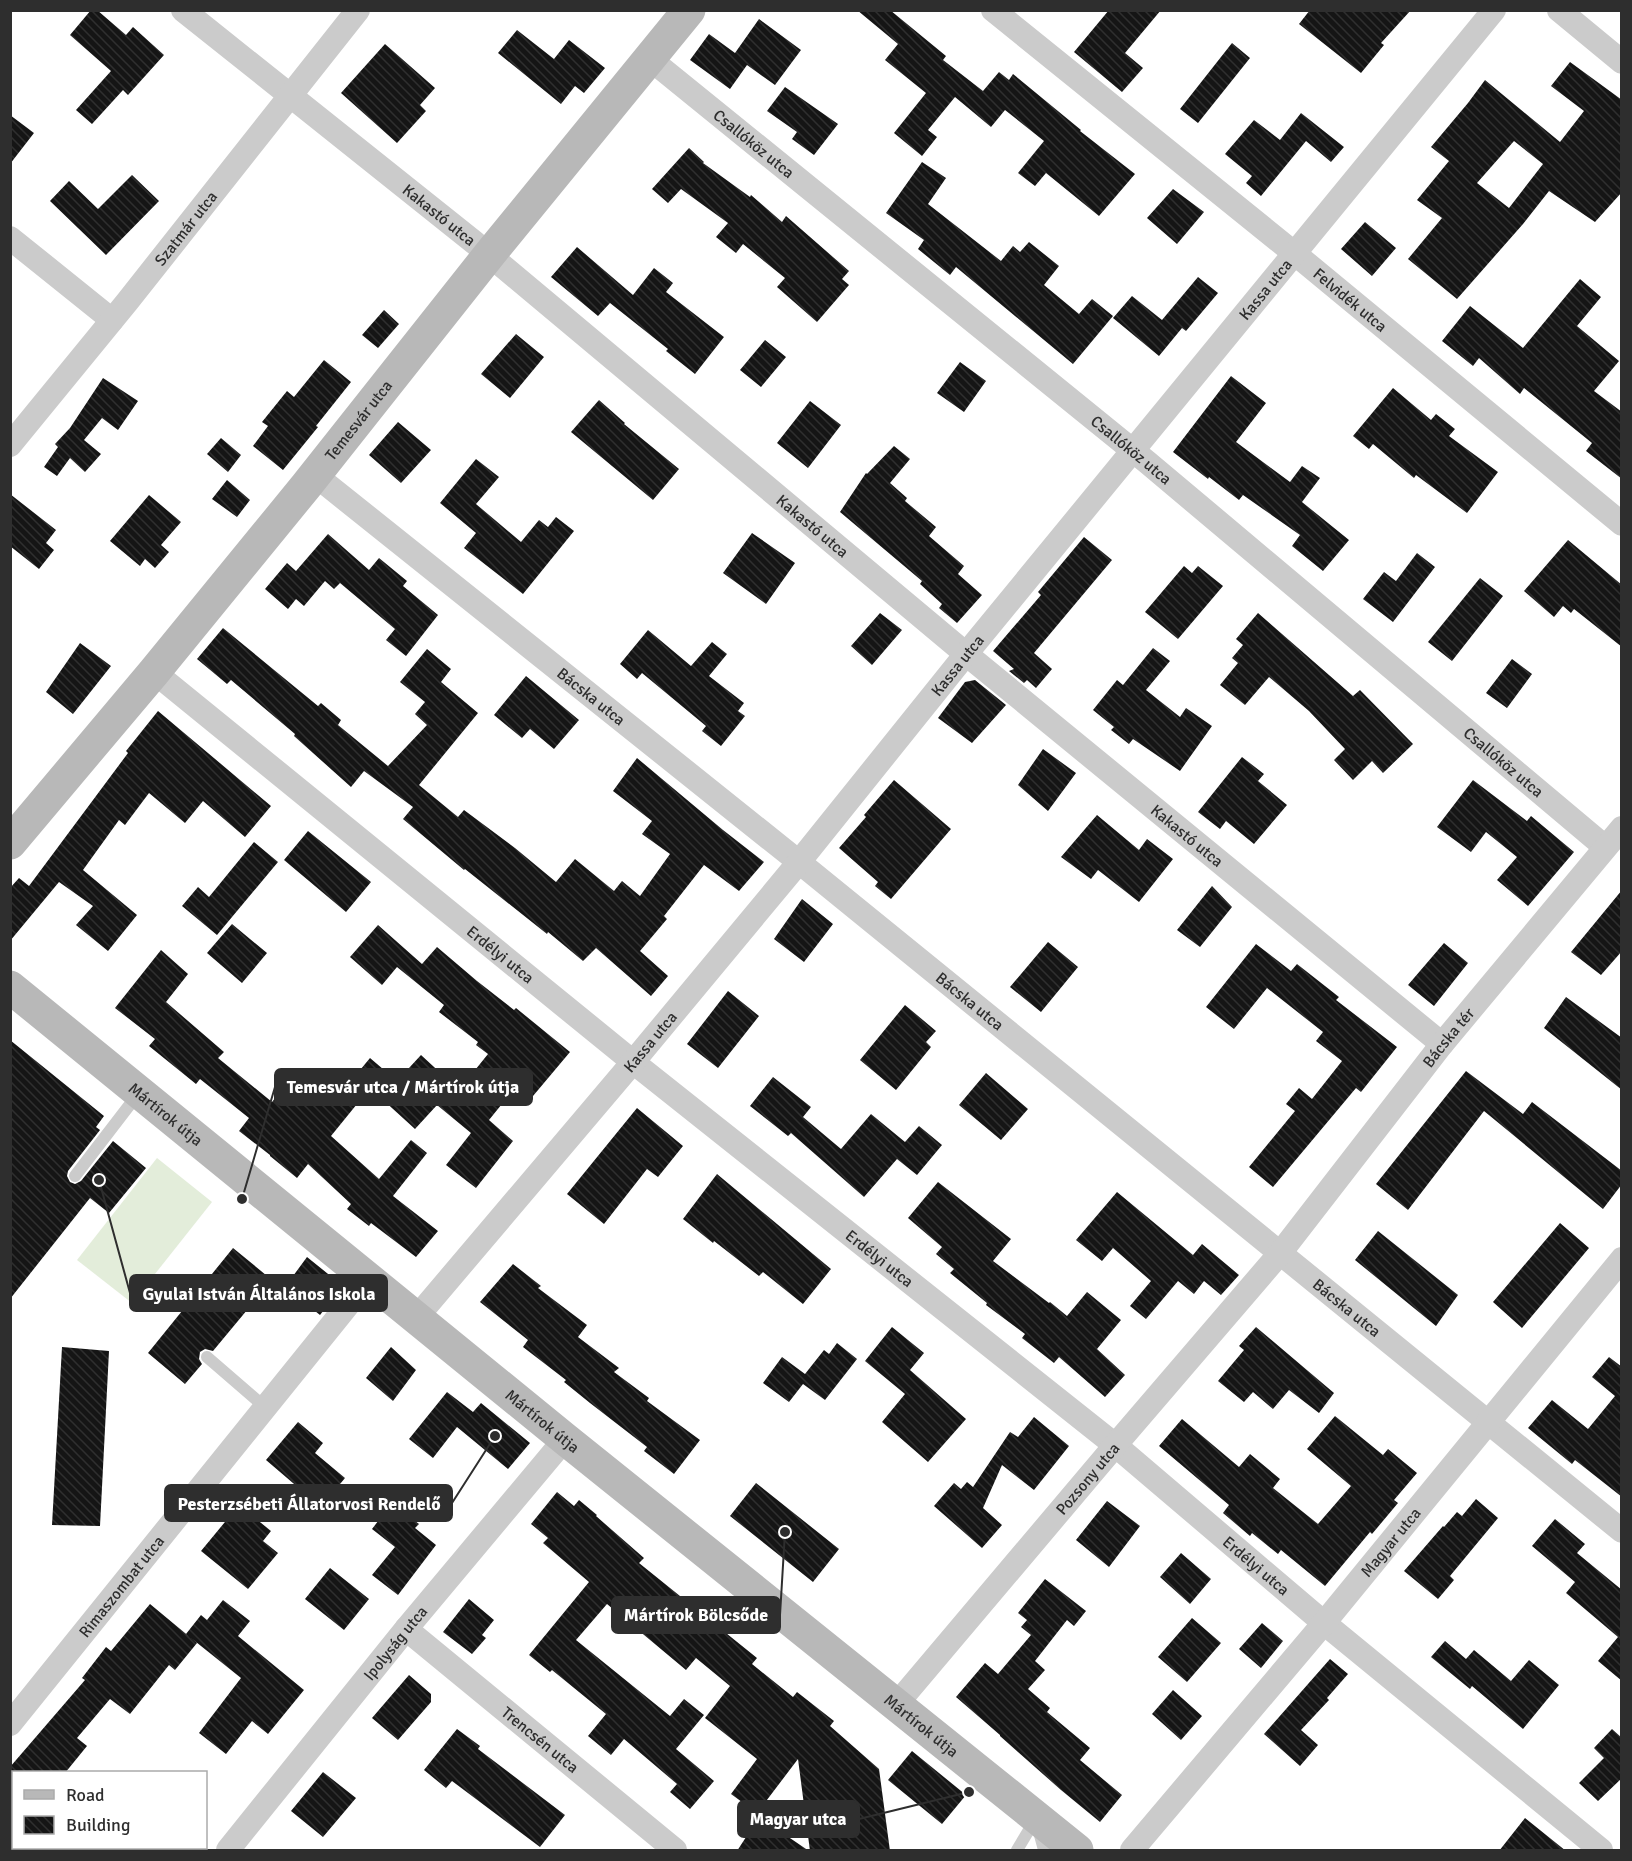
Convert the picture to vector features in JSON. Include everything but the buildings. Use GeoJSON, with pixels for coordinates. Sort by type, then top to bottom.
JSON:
{"type":"FeatureCollection","features":[{"type":"Feature","properties":{"kind":"street","name":"Kakastó utca"},"geometry":{"type":"LineString","coordinates":[[183,10],[489,255],[966,654],[1442,1044]]}},
{"type":"Feature","properties":{"kind":"street","name":"Szatmár utca"},"geometry":{"type":"LineString","coordinates":[[10,445],[358,10]]}},
{"type":"Feature","properties":{"kind":"street","name":"Temesvár utca"},"geometry":{"type":"LineString","coordinates":[[14,835],[154,672],[689,10]]}},
{"type":"Feature","properties":{"kind":"street","name":"Felvidék utca"},"geometry":{"type":"LineString","coordinates":[[993,10],[1294,253],[1622,524]]}},
{"type":"Feature","properties":{"kind":"street","name":"Kassa utca"},"geometry":{"type":"LineString","coordinates":[[416,1318],[799,862],[966,654],[1494,10]]}},
{"type":"Feature","properties":{"kind":"street"},"geometry":{"type":"LineString","coordinates":[[1559,10],[1622,62]]}},
{"type":"Feature","properties":{"kind":"street","name":"Csallóköz utca"},"geometry":{"type":"LineString","coordinates":[[650,59],[1133,450],[1605,847]]}},
{"type":"Feature","properties":{"kind":"street"},"geometry":{"type":"LineString","coordinates":[[10,238],[112,320]]}},
{"type":"Feature","properties":{"kind":"street","name":"Bácska utca"},"geometry":{"type":"LineString","coordinates":[[315,475],[799,862],[1622,1531]]}},
{"type":"Feature","properties":{"kind":"street","name":"Erdélyi utca"},"geometry":{"type":"LineString","coordinates":[[154,672],[633,1062],[1115,1444],[1324,1623],[1601,1851]]}},
{"type":"Feature","properties":{"kind":"street","name":"Bácska tér"},"geometry":{"type":"LineString","coordinates":[[1281,1252],[1442,1044],[1622,828]]}},
{"type":"Feature","properties":{"kind":"street","name":"Mártírok útja"},"geometry":{"type":"LineString","coordinates":[[10,987],[368,1280],[1077,1851]]}},
{"type":"Feature","properties":{"kind":"street","name":"Pozsony utca"},"geometry":{"type":"LineString","coordinates":[[895,1706],[1115,1444],[1281,1252]]}},
{"type":"Feature","properties":{"kind":"street","name":"Magyar utca"},"geometry":{"type":"LineString","coordinates":[[1132,1851],[1324,1623],[1622,1259]]}},
{"type":"Feature","properties":{"kind":"street","name":"Rimaszombat utca"},"geometry":{"type":"LineString","coordinates":[[10,1725],[368,1280]]}},
{"type":"Feature","properties":{"kind":"street","name":"Ipolyság utca"},"geometry":{"type":"LineString","coordinates":[[228,1851],[406,1629],[565,1439]]}},
{"type":"Feature","properties":{"kind":"street","name":"Trencsén utca"},"geometry":{"type":"LineString","coordinates":[[406,1629],[675,1851]]}},
{"type":"Feature","properties":{"kind":"lane"},"geometry":{"type":"LineString","coordinates":[[75,1176],[140,1092]]}},
{"type":"Feature","properties":{"kind":"lane"},"geometry":{"type":"LineString","coordinates":[[207,1358],[266,1408]]}},
{"type":"Feature","properties":{"kind":"lane"},"geometry":{"type":"LineString","coordinates":[[1017,1851],[1036,1819]]}},
{"type":"Feature","properties":{"kind":"lane"},"geometry":{"type":"LineString","coordinates":[[1036,1819],[1044,1851]]}},
{"type":"Feature","properties":{"kind":"green space"},"geometry":{"type":"Polygon","coordinates":[[[157,1158],[212,1202],[132,1303],[77,1260],[157,1158]]]}},
{"type":"Feature","properties":{"kind":"place","name":"Gyulai István Általános Iskola"},"geometry":{"type":"Point","coordinates":[99,1180]}},
{"type":"Feature","properties":{"kind":"place","name":"Temesvár utca / Mártírok útja"},"geometry":{"type":"Point","coordinates":[242,1199]}},
{"type":"Feature","properties":{"kind":"place","name":"Pesterzsébeti Állatorvosi Rendelő"},"geometry":{"type":"Point","coordinates":[495,1436]}},
{"type":"Feature","properties":{"kind":"place","name":"Mártírok Bölcsőde"},"geometry":{"type":"Point","coordinates":[785,1532]}},
{"type":"Feature","properties":{"kind":"place","name":"Magyar utca"},"geometry":{"type":"Point","coordinates":[969,1792]}}]}
